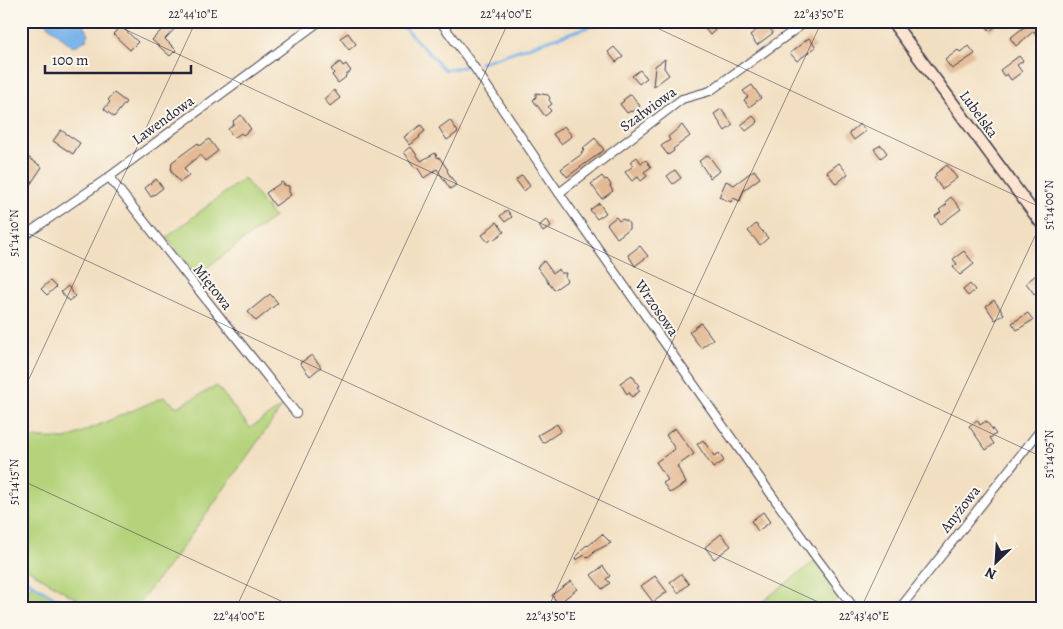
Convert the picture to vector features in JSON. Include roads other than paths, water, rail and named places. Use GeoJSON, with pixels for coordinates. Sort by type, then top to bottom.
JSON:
{"type":"FeatureCollection","features":[{"type":"Feature","properties":{"kind":"main road","name":"Lubelska"},"geometry":{"type":"LineString","coordinates":[[892,21],[1042,224]]}},
{"type":"Feature","properties":{"kind":"street","name":"Lawendowa"},"geometry":{"type":"LineString","coordinates":[[21,238],[109,177],[320,21]]}},
{"type":"Feature","properties":{"kind":"street","name":"Wrzosowa"},"geometry":{"type":"LineString","coordinates":[[440,21],[788,518],[854,608]]}},
{"type":"Feature","properties":{"kind":"street","name":"Szałwiowa"},"geometry":{"type":"LineString","coordinates":[[559,193],[682,99],[710,91],[807,21]]}},
{"type":"Feature","properties":{"kind":"street","name":"Miętowa"},"geometry":{"type":"LineString","coordinates":[[109,177],[296,413]]}},
{"type":"Feature","properties":{"kind":"street","name":"Anyżowa"},"geometry":{"type":"LineString","coordinates":[[900,608],[1042,428]]}},
{"type":"Feature","properties":{"kind":"water"},"geometry":{"type":"Polygon","coordinates":[[[46,21],[80,21],[88,34],[86,40],[73,47],[47,25],[46,21]]]}},
{"type":"Feature","properties":{"kind":"waterway"},"geometry":{"type":"LineString","coordinates":[[398,21],[445,70],[468,66]]}},
{"type":"Feature","properties":{"kind":"waterway"},"geometry":{"type":"LineString","coordinates":[[480,63],[606,21]]}},
{"type":"Feature","properties":{"kind":"waterway"},"geometry":{"type":"LineString","coordinates":[[21,577],[72,608]]}}]}
